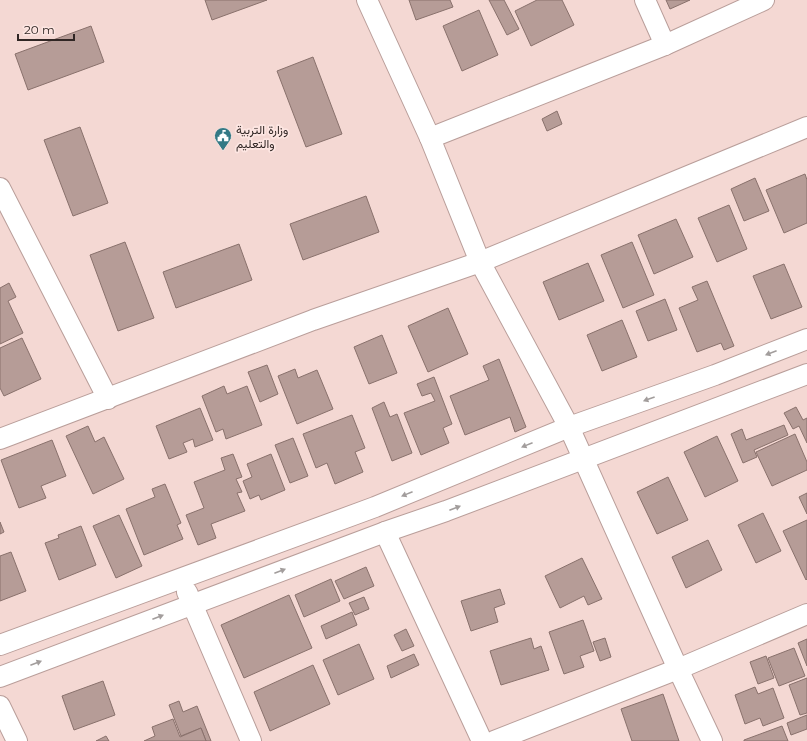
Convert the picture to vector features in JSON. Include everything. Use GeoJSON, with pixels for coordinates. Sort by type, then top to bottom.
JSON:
{"type":"FeatureCollection","features":[{"type":"Feature","properties":{"kind":"street"},"geometry":{"type":"LineString","coordinates":[[367,0],[430,138],[480,262],[569,427],[712,741]]}},
{"type":"Feature","properties":{"kind":"street"},"geometry":{"type":"LineString","coordinates":[[646,0],[665,44]]}},
{"type":"Feature","properties":{"kind":"street"},"geometry":{"type":"LineString","coordinates":[[430,138],[665,44],[764,0]]}},
{"type":"Feature","properties":{"kind":"street"},"geometry":{"type":"LineString","coordinates":[[0,439],[313,320],[480,262],[807,127]]}},
{"type":"Feature","properties":{"kind":"street"},"geometry":{"type":"LineString","coordinates":[[0,188],[108,399]]}},
{"type":"Feature","properties":{"kind":"street"},"geometry":{"type":"LineString","coordinates":[[0,645],[375,507],[569,427],[715,375],[807,339]]}},
{"type":"Feature","properties":{"kind":"street"},"geometry":{"type":"LineString","coordinates":[[0,677],[385,532],[446,511],[807,374]]}},
{"type":"Feature","properties":{"kind":"street"},"geometry":{"type":"LineString","coordinates":[[385,532],[482,741]]}},
{"type":"Feature","properties":{"kind":"street"},"geometry":{"type":"LineString","coordinates":[[182,578],[251,741]]}},
{"type":"Feature","properties":{"kind":"street"},"geometry":{"type":"LineString","coordinates":[[494,741],[678,668],[807,614]]}},
{"type":"Feature","properties":{"kind":"street"},"geometry":{"type":"LineString","coordinates":[[0,706],[17,741]]}},
{"type":"Feature","properties":{"kind":"building"},"geometry":{"type":"Polygon","coordinates":[[[205,0],[267,0],[212,20],[205,0]]]}},
{"type":"Feature","properties":{"kind":"building"},"geometry":{"type":"Polygon","coordinates":[[[409,0],[450,0],[453,7],[416,20],[409,0]]]}},
{"type":"Feature","properties":{"kind":"building"},"geometry":{"type":"Polygon","coordinates":[[[489,0],[504,0],[519,29],[507,35],[489,0]]]}},
{"type":"Feature","properties":{"kind":"building"},"geometry":{"type":"Polygon","coordinates":[[[537,0],[562,0],[574,25],[531,46],[515,11],[537,0]]]}},
{"type":"Feature","properties":{"kind":"building"},"geometry":{"type":"Polygon","coordinates":[[[666,0],[690,0],[670,9],[666,0]]]}},
{"type":"Feature","properties":{"kind":"building"},"geometry":{"type":"Polygon","coordinates":[[[479,10],[498,55],[462,71],[443,26],[479,10]]]}},
{"type":"Feature","properties":{"kind":"building"},"geometry":{"type":"Polygon","coordinates":[[[91,26],[104,62],[28,90],[15,54],[91,26]]]}},
{"type":"Feature","properties":{"kind":"building"},"geometry":{"type":"Polygon","coordinates":[[[313,57],[342,134],[306,147],[277,71],[313,57]]]}},
{"type":"Feature","properties":{"kind":"building"},"geometry":{"type":"Polygon","coordinates":[[[557,111],[562,124],[547,131],[542,119],[557,111]]]}},
{"type":"Feature","properties":{"kind":"building"},"geometry":{"type":"Polygon","coordinates":[[[80,127],[108,203],[73,216],[44,140],[80,127]]]}},
{"type":"Feature","properties":{"kind":"building"},"geometry":{"type":"Polygon","coordinates":[[[805,174],[807,180],[807,223],[784,233],[766,190],[805,174]]]}},
{"type":"Feature","properties":{"kind":"building"},"geometry":{"type":"Polygon","coordinates":[[[755,178],[769,211],[744,221],[731,189],[755,178]]]}},
{"type":"Feature","properties":{"kind":"building"},"geometry":{"type":"Polygon","coordinates":[[[366,196],[379,232],[303,260],[290,224],[366,196]]]}},
{"type":"Feature","properties":{"kind":"building"},"geometry":{"type":"Polygon","coordinates":[[[729,205],[747,249],[717,262],[698,218],[729,205]]]}},
{"type":"Feature","properties":{"kind":"building"},"geometry":{"type":"Polygon","coordinates":[[[676,219],[693,257],[654,274],[638,235],[676,219]]]}},
{"type":"Feature","properties":{"kind":"building"},"geometry":{"type":"Polygon","coordinates":[[[125,242],[154,318],[118,331],[90,255],[125,242]]]}},
{"type":"Feature","properties":{"kind":"building"},"geometry":{"type":"Polygon","coordinates":[[[632,242],[654,295],[623,308],[601,255],[632,242]]]}},
{"type":"Feature","properties":{"kind":"building"},"geometry":{"type":"Polygon","coordinates":[[[239,244],[252,280],[176,308],[163,272],[239,244]]]}},
{"type":"Feature","properties":{"kind":"building"},"geometry":{"type":"Polygon","coordinates":[[[588,263],[604,301],[559,320],[543,282],[588,263]]]}},
{"type":"Feature","properties":{"kind":"building"},"geometry":{"type":"Polygon","coordinates":[[[784,264],[802,307],[771,319],[753,276],[784,264]]]}},
{"type":"Feature","properties":{"kind":"building"},"geometry":{"type":"Polygon","coordinates":[[[707,281],[734,346],[724,350],[721,343],[697,352],[679,308],[698,300],[692,287],[707,281]]]}},
{"type":"Feature","properties":{"kind":"building"},"geometry":{"type":"Polygon","coordinates":[[[9,283],[16,297],[8,301],[23,333],[0,344],[0,288],[9,283]]]}},
{"type":"Feature","properties":{"kind":"building"},"geometry":{"type":"Polygon","coordinates":[[[665,299],[677,330],[648,341],[636,311],[665,299]]]}},
{"type":"Feature","properties":{"kind":"building"},"geometry":{"type":"Polygon","coordinates":[[[448,308],[468,354],[428,372],[408,326],[448,308]]]}},
{"type":"Feature","properties":{"kind":"building"},"geometry":{"type":"Polygon","coordinates":[[[622,320],[637,357],[602,371],[587,335],[622,320]]]}},
{"type":"Feature","properties":{"kind":"building"},"geometry":{"type":"Polygon","coordinates":[[[382,335],[397,373],[369,384],[354,347],[382,335]]]}},
{"type":"Feature","properties":{"kind":"building"},"geometry":{"type":"Polygon","coordinates":[[[22,338],[41,379],[4,396],[0,388],[0,348],[22,338]]]}},
{"type":"Feature","properties":{"kind":"building"},"geometry":{"type":"Polygon","coordinates":[[[499,359],[526,427],[515,432],[510,417],[465,435],[450,396],[489,380],[483,366],[499,359]]]}},
{"type":"Feature","properties":{"kind":"building"},"geometry":{"type":"Polygon","coordinates":[[[267,365],[278,394],[260,402],[248,372],[267,365]]]}},
{"type":"Feature","properties":{"kind":"building"},"geometry":{"type":"Polygon","coordinates":[[[295,369],[298,378],[317,370],[333,409],[297,424],[278,376],[295,369]]]}},
{"type":"Feature","properties":{"kind":"building"},"geometry":{"type":"Polygon","coordinates":[[[434,377],[452,424],[443,428],[449,443],[421,455],[404,413],[435,401],[431,393],[422,396],[417,384],[434,377]]]}},
{"type":"Feature","properties":{"kind":"building"},"geometry":{"type":"Polygon","coordinates":[[[224,386],[227,394],[247,386],[262,425],[226,439],[223,429],[216,432],[202,396],[224,386]]]}},
{"type":"Feature","properties":{"kind":"building"},"geometry":{"type":"Polygon","coordinates":[[[384,402],[390,417],[397,414],[412,453],[392,461],[372,408],[384,402]]]}},
{"type":"Feature","properties":{"kind":"building"},"geometry":{"type":"Polygon","coordinates":[[[796,407],[803,420],[807,418],[807,443],[799,426],[793,429],[784,413],[796,407]]]}},
{"type":"Feature","properties":{"kind":"building"},"geometry":{"type":"Polygon","coordinates":[[[200,408],[213,440],[195,447],[193,439],[183,443],[187,452],[169,459],[156,426],[200,408]]]}},
{"type":"Feature","properties":{"kind":"building"},"geometry":{"type":"Polygon","coordinates":[[[352,415],[365,448],[355,452],[363,472],[335,484],[327,463],[316,468],[303,434],[352,415]]]}},
{"type":"Feature","properties":{"kind":"building"},"geometry":{"type":"Polygon","coordinates":[[[784,425],[788,435],[754,450],[757,457],[743,463],[731,434],[742,429],[746,440],[784,425]]]}},
{"type":"Feature","properties":{"kind":"building"},"geometry":{"type":"Polygon","coordinates":[[[88,426],[95,442],[104,437],[124,479],[93,494],[66,436],[88,426]]]}},
{"type":"Feature","properties":{"kind":"building"},"geometry":{"type":"Polygon","coordinates":[[[795,434],[807,462],[807,470],[772,486],[756,452],[795,434]]]}},
{"type":"Feature","properties":{"kind":"building"},"geometry":{"type":"Polygon","coordinates":[[[717,436],[738,481],[705,497],[684,452],[717,436]]]}},
{"type":"Feature","properties":{"kind":"building"},"geometry":{"type":"Polygon","coordinates":[[[293,438],[308,476],[290,483],[275,445],[293,438]]]}},
{"type":"Feature","properties":{"kind":"building"},"geometry":{"type":"Polygon","coordinates":[[[52,440],[66,476],[41,486],[46,498],[19,508],[1,460],[52,440]]]}},
{"type":"Feature","properties":{"kind":"building"},"geometry":{"type":"Polygon","coordinates":[[[233,454],[242,477],[236,479],[242,492],[237,493],[245,511],[211,524],[216,538],[198,545],[186,515],[204,508],[194,482],[225,470],[221,458],[233,454]]]}},
{"type":"Feature","properties":{"kind":"building"},"geometry":{"type":"Polygon","coordinates":[[[271,454],[285,490],[261,500],[259,495],[250,499],[243,481],[252,477],[247,464],[271,454]]]}},
{"type":"Feature","properties":{"kind":"building"},"geometry":{"type":"Polygon","coordinates":[[[668,477],[688,520],[657,534],[637,492],[668,477]]]}},
{"type":"Feature","properties":{"kind":"building"},"geometry":{"type":"Polygon","coordinates":[[[165,484],[181,523],[177,525],[183,539],[144,555],[126,509],[155,497],[152,489],[165,484]]]}},
{"type":"Feature","properties":{"kind":"building"},"geometry":{"type":"Polygon","coordinates":[[[807,493],[807,514],[799,497],[807,493]]]}},
{"type":"Feature","properties":{"kind":"building"},"geometry":{"type":"Polygon","coordinates":[[[763,513],[781,551],[756,563],[738,525],[763,513]]]}},
{"type":"Feature","properties":{"kind":"building"},"geometry":{"type":"Polygon","coordinates":[[[119,515],[142,566],[116,578],[93,526],[119,515]]]}},
{"type":"Feature","properties":{"kind":"building"},"geometry":{"type":"Polygon","coordinates":[[[807,520],[807,579],[806,580],[783,531],[807,520]]]}},
{"type":"Feature","properties":{"kind":"building"},"geometry":{"type":"Polygon","coordinates":[[[0,522],[4,532],[0,534],[0,522]]]}},
{"type":"Feature","properties":{"kind":"building"},"geometry":{"type":"Polygon","coordinates":[[[81,526],[96,565],[59,580],[45,543],[59,538],[58,535],[81,526]]]}},
{"type":"Feature","properties":{"kind":"building"},"geometry":{"type":"Polygon","coordinates":[[[708,540],[722,570],[686,588],[672,557],[708,540]]]}},
{"type":"Feature","properties":{"kind":"building"},"geometry":{"type":"Polygon","coordinates":[[[11,552],[26,591],[0,601],[0,556],[11,552]]]}},
{"type":"Feature","properties":{"kind":"building"},"geometry":{"type":"Polygon","coordinates":[[[582,558],[602,599],[588,605],[584,596],[560,608],[545,576],[582,558]]]}},
{"type":"Feature","properties":{"kind":"building"},"geometry":{"type":"Polygon","coordinates":[[[366,567],[374,586],[344,599],[335,581],[366,567]]]}},
{"type":"Feature","properties":{"kind":"building"},"geometry":{"type":"Polygon","coordinates":[[[331,579],[340,601],[304,617],[295,595],[331,579]]]}},
{"type":"Feature","properties":{"kind":"building"},"geometry":{"type":"Polygon","coordinates":[[[500,589],[505,604],[494,608],[498,622],[471,631],[461,601],[500,589]]]}},
{"type":"Feature","properties":{"kind":"building"},"geometry":{"type":"Polygon","coordinates":[[[289,595],[312,648],[244,678],[221,625],[289,595]]]}},
{"type":"Feature","properties":{"kind":"building"},"geometry":{"type":"Polygon","coordinates":[[[364,597],[369,609],[355,615],[349,603],[364,597]]]}},
{"type":"Feature","properties":{"kind":"building"},"geometry":{"type":"Polygon","coordinates":[[[352,612],[357,625],[326,639],[321,626],[352,612]]]}},
{"type":"Feature","properties":{"kind":"building"},"geometry":{"type":"Polygon","coordinates":[[[583,620],[594,651],[580,656],[584,667],[564,674],[549,632],[583,620]]]}},
{"type":"Feature","properties":{"kind":"building"},"geometry":{"type":"Polygon","coordinates":[[[406,629],[414,646],[402,651],[394,635],[406,629]]]}},
{"type":"Feature","properties":{"kind":"building"},"geometry":{"type":"Polygon","coordinates":[[[531,638],[534,649],[541,646],[549,670],[501,685],[490,651],[531,638]]]}},
{"type":"Feature","properties":{"kind":"building"},"geometry":{"type":"Polygon","coordinates":[[[605,638],[611,657],[600,661],[593,642],[605,638]]]}},
{"type":"Feature","properties":{"kind":"building"},"geometry":{"type":"Polygon","coordinates":[[[807,639],[807,666],[798,643],[807,639]]]}},
{"type":"Feature","properties":{"kind":"building"},"geometry":{"type":"Polygon","coordinates":[[[359,644],[374,679],[338,695],[323,660],[359,644]]]}},
{"type":"Feature","properties":{"kind":"building"},"geometry":{"type":"Polygon","coordinates":[[[794,648],[805,676],[779,686],[768,658],[794,648]]]}},
{"type":"Feature","properties":{"kind":"building"},"geometry":{"type":"Polygon","coordinates":[[[414,654],[419,665],[391,678],[387,666],[414,654]]]}},
{"type":"Feature","properties":{"kind":"building"},"geometry":{"type":"Polygon","coordinates":[[[766,656],[774,678],[758,684],[750,662],[766,656]]]}},
{"type":"Feature","properties":{"kind":"building"},"geometry":{"type":"Polygon","coordinates":[[[313,665],[330,704],[270,731],[254,692],[313,665]]]}},
{"type":"Feature","properties":{"kind":"building"},"geometry":{"type":"Polygon","coordinates":[[[807,678],[807,713],[800,715],[789,685],[807,678]]]}},
{"type":"Feature","properties":{"kind":"building"},"geometry":{"type":"Polygon","coordinates":[[[103,681],[115,715],[74,730],[62,696],[103,681]]]}},
{"type":"Feature","properties":{"kind":"building"},"geometry":{"type":"Polygon","coordinates":[[[755,687],[758,694],[773,688],[784,718],[763,726],[760,718],[745,724],[735,695],[755,687]]]}},
{"type":"Feature","properties":{"kind":"building"},"geometry":{"type":"Polygon","coordinates":[[[663,694],[679,741],[632,741],[621,709],[663,694]]]}},
{"type":"Feature","properties":{"kind":"building"},"geometry":{"type":"Polygon","coordinates":[[[179,701],[183,712],[197,706],[211,741],[206,741],[201,728],[181,736],[169,705],[179,701]]]}},
{"type":"Feature","properties":{"kind":"building"},"geometry":{"type":"Polygon","coordinates":[[[807,715],[807,729],[791,735],[787,723],[807,715]]]}},
{"type":"Feature","properties":{"kind":"building"},"geometry":{"type":"Polygon","coordinates":[[[173,719],[180,737],[201,728],[206,741],[144,741],[155,736],[152,727],[173,719]]]}},
{"type":"Feature","properties":{"kind":"building"},"geometry":{"type":"Polygon","coordinates":[[[782,726],[788,741],[744,741],[744,740],[782,726]]]}},
{"type":"Feature","properties":{"kind":"building"},"geometry":{"type":"Polygon","coordinates":[[[106,736],[109,741],[96,741],[106,736]]]}},
{"type":"Feature","properties":{"kind":"place","name":"وزارة التربية والتعليم"},"geometry":{"type":"Point","coordinates":[223,151]}}]}
